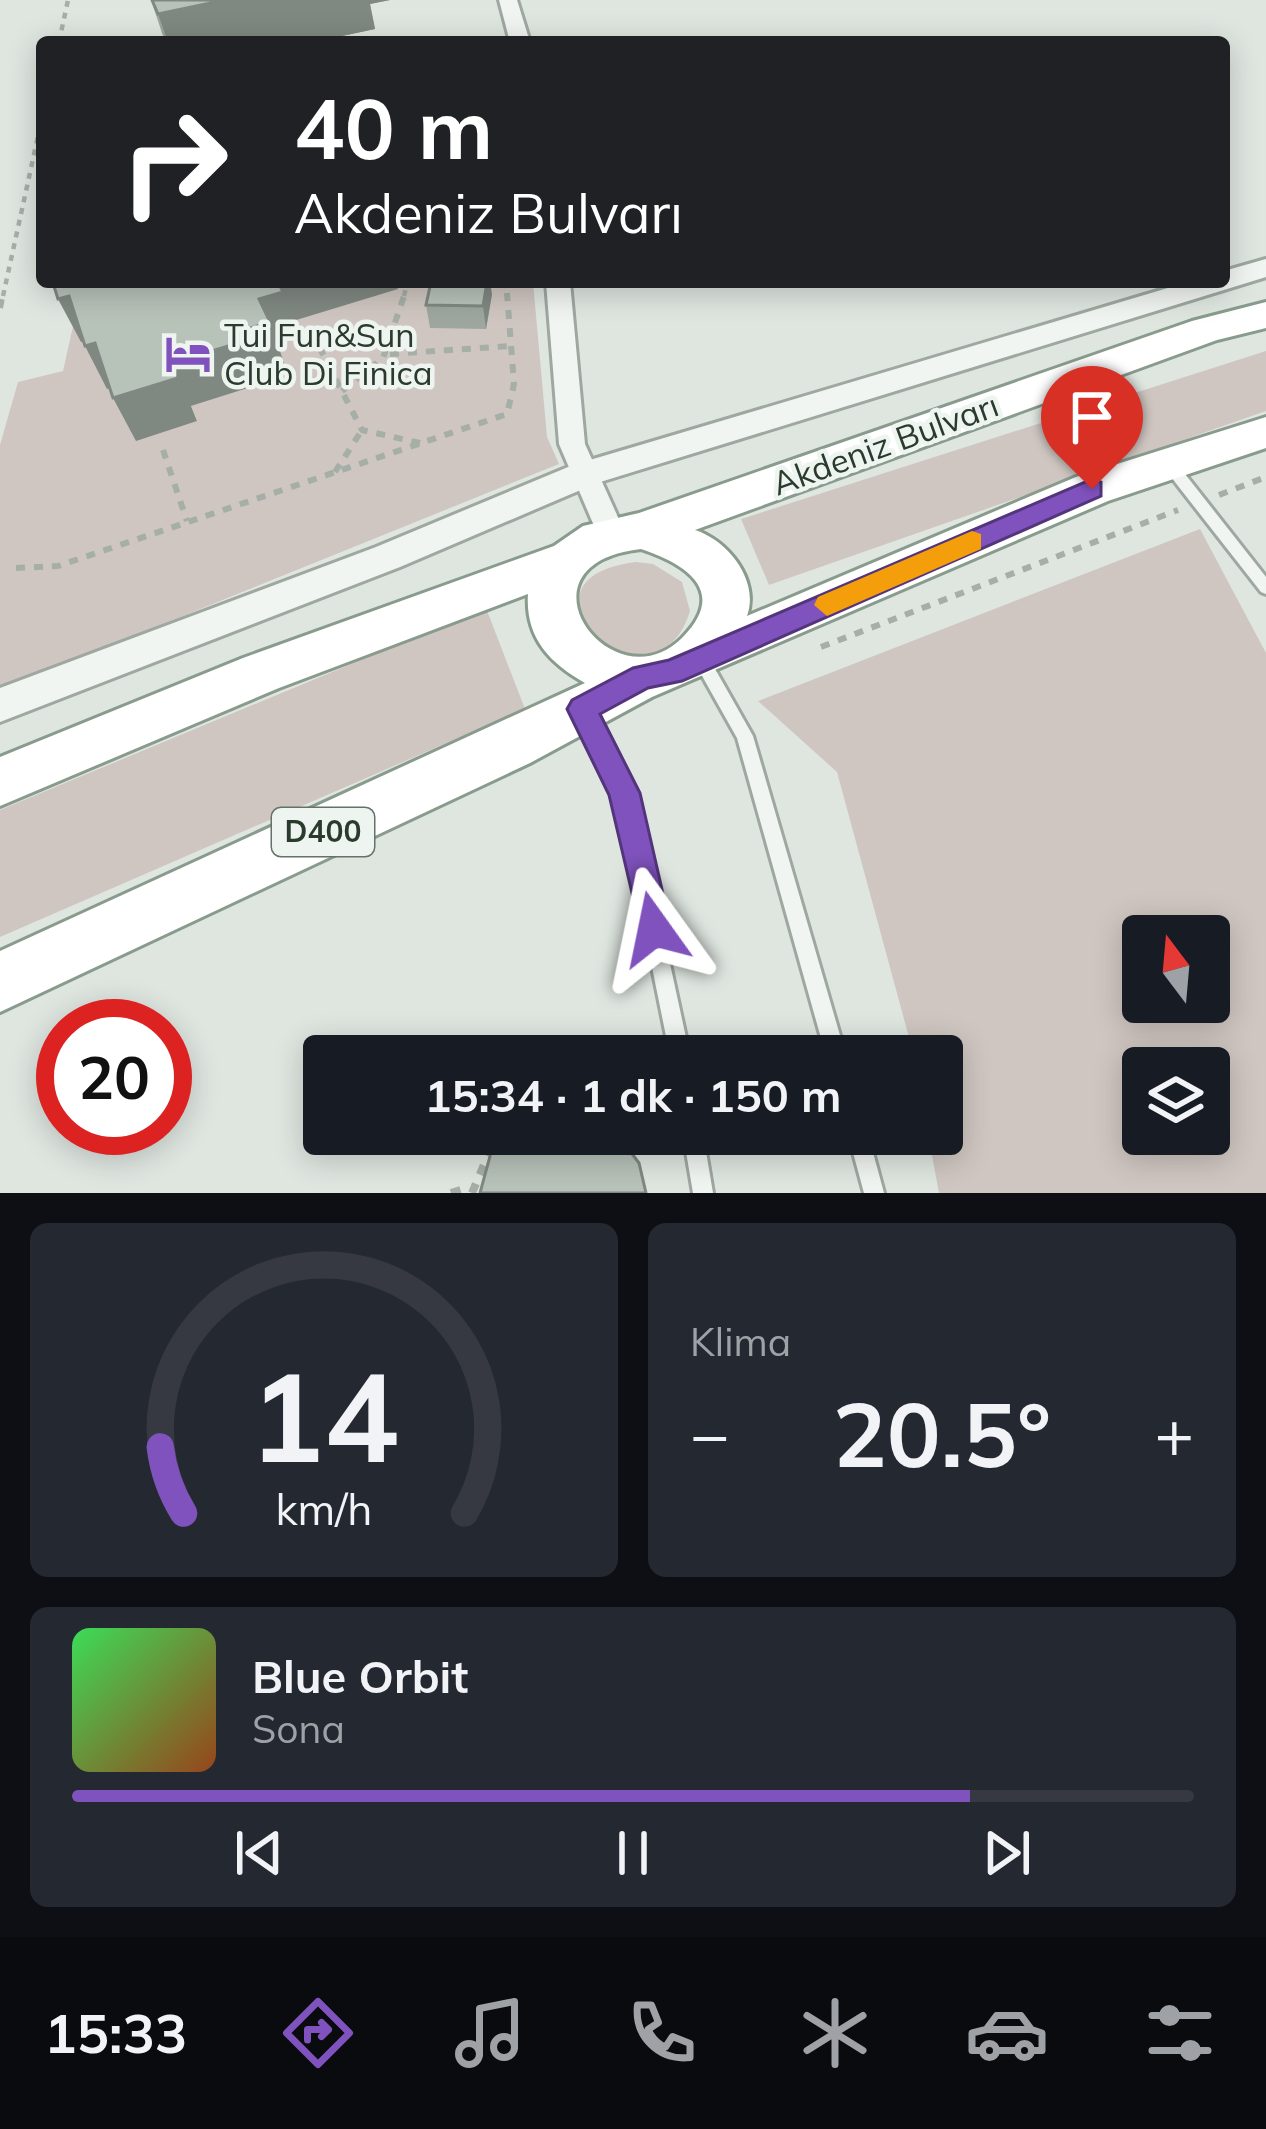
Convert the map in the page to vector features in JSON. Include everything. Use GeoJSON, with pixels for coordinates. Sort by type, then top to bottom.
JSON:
{"type":"FeatureCollection","features":[{"type":"Feature","properties":{"kind":"highway","name":"Akdeniz Bulvarı"},"geometry":{"type":"LineString","coordinates":[[626,533],[1206,330],[1266,315]]}},
{"type":"Feature","properties":{"kind":"highway"},"geometry":{"type":"LineString","coordinates":[[567,560],[549,602],[554,626],[566,646],[601,669],[644,677],[672,672],[1092,489],[1266,432]]}},
{"type":"Feature","properties":{"kind":"highway"},"geometry":{"type":"LineString","coordinates":[[0,782],[261,674],[567,560],[626,533],[696,548],[716,566],[728,588],[724,626],[700,658]]}},
{"type":"Feature","properties":{"kind":"highway","name":"D400"},"geometry":{"type":"LineString","coordinates":[[0,982],[644,677]]}},
{"type":"Feature","properties":{"kind":"street"},"geometry":{"type":"LineString","coordinates":[[508,0],[518,36]]}},
{"type":"Feature","properties":{"kind":"street"},"geometry":{"type":"LineString","coordinates":[[1230,279],[1266,268]]}},
{"type":"Feature","properties":{"kind":"street"},"geometry":{"type":"LineString","coordinates":[[559,288],[572,444],[585,474],[626,533]]}},
{"type":"Feature","properties":{"kind":"street"},"geometry":{"type":"LineString","coordinates":[[0,704],[388,557],[585,474],[1199,288]]}},
{"type":"Feature","properties":{"kind":"lane"},"geometry":{"type":"LineString","coordinates":[[1169,464],[1266,588]]}},
{"type":"Feature","properties":{"kind":"lane"},"geometry":{"type":"LineString","coordinates":[[700,658],[745,736],[830,1035]]}},
{"type":"Feature","properties":{"kind":"lane"},"geometry":{"type":"LineString","coordinates":[[582,709],[625,793],[676,1035]]}},
{"type":"Feature","properties":{"kind":"lane"},"geometry":{"type":"LineString","coordinates":[[697,1155],[703,1193]]}},
{"type":"Feature","properties":{"kind":"lane"},"geometry":{"type":"LineString","coordinates":[[863,1155],[874,1193]]}},
{"type":"Feature","properties":{"kind":"path"},"geometry":{"type":"LineString","coordinates":[[60,36],[68,0]]}},
{"type":"Feature","properties":{"kind":"path"},"geometry":{"type":"LineString","coordinates":[[0,308],[36,145]]}},
{"type":"Feature","properties":{"kind":"path"},"geometry":{"type":"LineString","coordinates":[[342,391],[376,370],[390,354],[406,288]]}},
{"type":"Feature","properties":{"kind":"path"},"geometry":{"type":"LineString","coordinates":[[16,568],[58,566],[507,415],[514,384],[506,288]]}},
{"type":"Feature","properties":{"kind":"path"},"geometry":{"type":"LineString","coordinates":[[311,332],[362,430]]}},
{"type":"Feature","properties":{"kind":"path"},"geometry":{"type":"LineString","coordinates":[[390,354],[511,346]]}},
{"type":"Feature","properties":{"kind":"path"},"geometry":{"type":"LineString","coordinates":[[362,430],[421,443]]}},
{"type":"Feature","properties":{"kind":"path"},"geometry":{"type":"LineString","coordinates":[[335,473],[362,430]]}},
{"type":"Feature","properties":{"kind":"path"},"geometry":{"type":"LineString","coordinates":[[163,450],[187,522]]}},
{"type":"Feature","properties":{"kind":"path"},"geometry":{"type":"LineString","coordinates":[[451,1193],[472,1190],[488,1155]]}},
{"type":"Feature","properties":{"kind":"shaded area"},"geometry":{"type":"Polygon","coordinates":[[[82,288],[94,288],[95,341],[111,375],[144,397],[197,420],[191,406],[251,387],[247,378],[284,366],[274,342],[298,320],[326,304],[384,288],[534,288],[547,437],[559,464],[0,690],[0,445],[18,382],[63,371],[82,288]]]}},
{"type":"Feature","properties":{"kind":"shaded area"},"geometry":{"type":"Polygon","coordinates":[[[1266,351],[1266,411],[769,585],[741,519],[1266,351]]]}},
{"type":"Feature","properties":{"kind":"shaded area"},"geometry":{"type":"Polygon","coordinates":[[[1200,529],[1266,653],[1266,1193],[939,1193],[932,1155],[963,1155],[963,1035],[908,1035],[837,772],[758,701],[1200,529]]]}},
{"type":"Feature","properties":{"kind":"shaded area"},"geometry":{"type":"Polygon","coordinates":[[[636,562],[653,564],[682,582],[690,611],[672,643],[647,654],[620,651],[597,636],[582,615],[580,593],[596,574],[636,562]]]}},
{"type":"Feature","properties":{"kind":"shaded area"},"geometry":{"type":"Polygon","coordinates":[[[486,608],[525,709],[0,937],[0,810],[486,608]]]}},
{"type":"Feature","properties":{"kind":"building"},"geometry":{"type":"Polygon","coordinates":[[[152,0],[225,0],[158,14],[152,0]]]}},
{"type":"Feature","properties":{"kind":"building"},"geometry":{"type":"Polygon","coordinates":[[[55,288],[281,288],[283,292],[259,299],[270,322],[231,334],[235,344],[172,363],[178,378],[113,398],[95,343],[85,346],[69,296],[58,299],[55,288]]]}},
{"type":"Feature","properties":{"kind":"building"},"geometry":{"type":"Polygon","coordinates":[[[430,288],[486,288],[483,306],[426,305],[430,288]]]}},
{"type":"Feature","properties":{"kind":"building"},"geometry":{"type":"Polygon","coordinates":[[[490,1155],[633,1155],[646,1193],[480,1193],[490,1155]]]}},
{"type":"Feature","properties":{"kind":"slow traffic"},"geometry":{"type":"LineString","coordinates":[[827,605],[972,541]]}},
{"type":"Feature","properties":{"kind":"place","name":"Tui Fun&Sun Club Di Finica"},"geometry":{"type":"Point","coordinates":[188,354]}},
{"type":"Feature","properties":{"kind":"route"},"geometry":{"type":"LineString","coordinates":[[654,929],[625,793],[582,709],[644,677],[672,672],[1092,489]]}}]}
